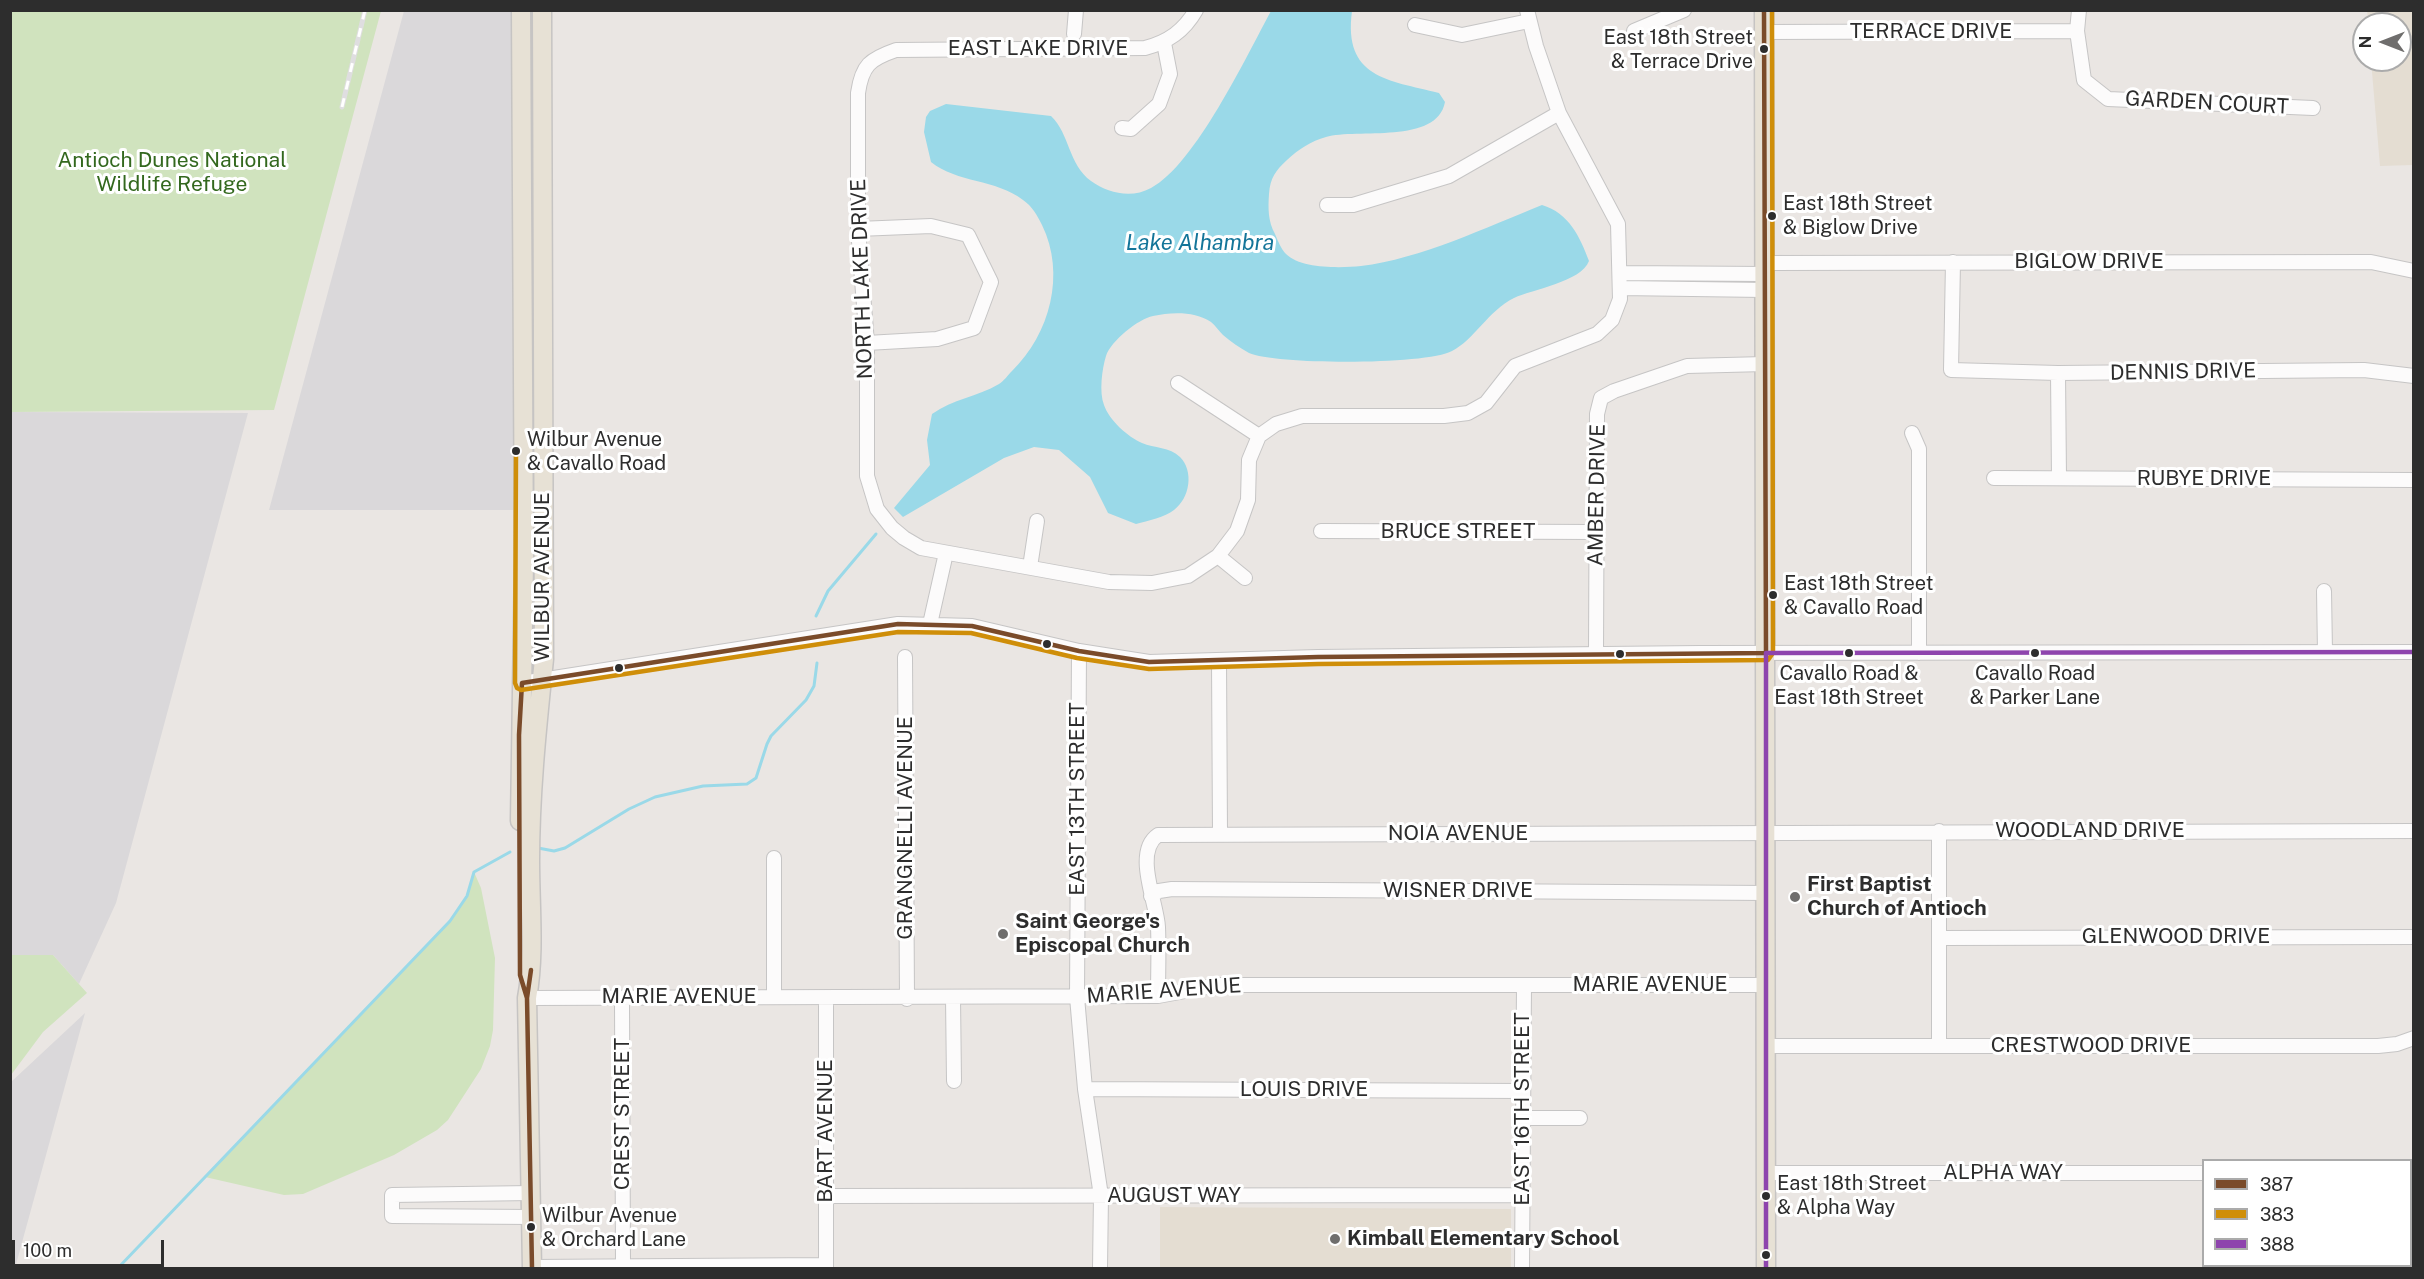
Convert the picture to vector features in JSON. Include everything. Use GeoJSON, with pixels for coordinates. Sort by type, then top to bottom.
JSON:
{"type":"FeatureCollection","features":[{"type":"Feature","properties":{"kind":"main road","name":"WILBUR AVENUE"},"geometry":{"type":"LineString","coordinates":[[521,10],[520,975],[527,999]]}},
{"type":"Feature","properties":{"kind":"main road","name":"WILBUR AVENUE"},"geometry":{"type":"LineString","coordinates":[[532,1268],[527,999],[531,974],[530,859],[534,754],[544,648],[542,10]]}},
{"type":"Feature","properties":{"kind":"main road"},"geometry":{"type":"LineString","coordinates":[[1764,10],[1766,1269]]}},
{"type":"Feature","properties":{"kind":"main road"},"geometry":{"type":"LineString","coordinates":[[522,267],[532,273],[535,299],[542,317]]}},
{"type":"Feature","properties":{"kind":"street"},"geometry":{"type":"LineString","coordinates":[[1074,34],[1076,10]]}},
{"type":"Feature","properties":{"kind":"street"},"geometry":{"type":"LineString","coordinates":[[1122,128],[1131,129],[1160,105],[1170,74],[1164,44],[1189,22],[1197,10]]}},
{"type":"Feature","properties":{"kind":"street"},"geometry":{"type":"LineString","coordinates":[[1634,31],[1684,10]]}},
{"type":"Feature","properties":{"kind":"street"},"geometry":{"type":"LineString","coordinates":[[2076,31],[2079,10]]}},
{"type":"Feature","properties":{"kind":"street"},"geometry":{"type":"LineString","coordinates":[[930,624],[946,553],[1109,582],[1152,583],[1188,576],[1218,556],[1237,531],[1248,500],[1249,460],[1259,436],[1276,424],[1302,416],[1444,416],[1468,413],[1486,403],[1515,366],[1597,333],[1612,320],[1620,299],[1618,224],[1559,113],[1528,16],[1462,36],[1414,25]]}},
{"type":"Feature","properties":{"kind":"street","name":"TERRACE DRIVE"},"geometry":{"type":"LineString","coordinates":[[1764,32],[2076,31]]}},
{"type":"Feature","properties":{"kind":"street","name":"GARDEN COURT"},"geometry":{"type":"LineString","coordinates":[[2076,31],[2084,80],[2108,99],[2313,108]]}},
{"type":"Feature","properties":{"kind":"street","name":"EAST LAKE DRIVE"},"geometry":{"type":"LineString","coordinates":[[868,63],[880,55],[896,50],[1133,49],[1164,44]]}},
{"type":"Feature","properties":{"kind":"street","name":"NORTH LAKE DRIVE"},"geometry":{"type":"LineString","coordinates":[[868,63],[860,75],[858,93],[858,229],[867,343],[867,476],[877,509],[892,528],[921,548],[946,553]]}},
{"type":"Feature","properties":{"kind":"street"},"geometry":{"type":"LineString","coordinates":[[1327,206],[1353,205],[1449,176],[1559,113]]}},
{"type":"Feature","properties":{"kind":"street"},"geometry":{"type":"LineString","coordinates":[[858,229],[931,225],[968,235],[991,282],[974,328],[937,339],[867,343]]}},
{"type":"Feature","properties":{"kind":"street","name":"BIGLOW DRIVE"},"geometry":{"type":"LineString","coordinates":[[1620,280],[1764,275],[1953,262],[2371,262],[2414,271]]}},
{"type":"Feature","properties":{"kind":"street","name":"DENNIS DRIVE"},"geometry":{"type":"LineString","coordinates":[[1953,262],[1951,370],[2058,373],[2364,370],[2414,376]]}},
{"type":"Feature","properties":{"kind":"street","name":"AMBER DRIVE"},"geometry":{"type":"LineString","coordinates":[[1596,654],[1597,414],[1600,398],[1688,366],[1765,364]]}},
{"type":"Feature","properties":{"kind":"street"},"geometry":{"type":"LineString","coordinates":[[2058,373],[2059,478]]}},
{"type":"Feature","properties":{"kind":"street"},"geometry":{"type":"LineString","coordinates":[[1178,383],[1259,436]]}},
{"type":"Feature","properties":{"kind":"street"},"geometry":{"type":"LineString","coordinates":[[1912,433],[1919,449],[1919,653]]}},
{"type":"Feature","properties":{"kind":"street","name":"RUBYE DRIVE"},"geometry":{"type":"LineString","coordinates":[[1994,478],[2414,480]]}},
{"type":"Feature","properties":{"kind":"street"},"geometry":{"type":"LineString","coordinates":[[1030,567],[1036,521]]}},
{"type":"Feature","properties":{"kind":"street","name":"BRUCE STREET"},"geometry":{"type":"LineString","coordinates":[[1321,531],[1596,532]]}},
{"type":"Feature","properties":{"kind":"street"},"geometry":{"type":"LineString","coordinates":[[1218,556],[1245,579]]}},
{"type":"Feature","properties":{"kind":"street"},"geometry":{"type":"LineString","coordinates":[[2324,591],[2325,652]]}},
{"type":"Feature","properties":{"kind":"street"},"geometry":{"type":"LineString","coordinates":[[522,683],[898,624],[972,626],[1079,651],[1149,662],[1318,657],[1596,654],[2414,652]]}},
{"type":"Feature","properties":{"kind":"street","name":"EAST 13TH STREET"},"geometry":{"type":"LineString","coordinates":[[1079,651],[1077,997],[1085,1089],[1101,1196],[1100,1269]]}},
{"type":"Feature","properties":{"kind":"street","name":"GRANGNELLI AVENUE"},"geometry":{"type":"LineString","coordinates":[[905,657],[907,999]]}},
{"type":"Feature","properties":{"kind":"street"},"geometry":{"type":"LineString","coordinates":[[1219,661],[1220,834]]}},
{"type":"Feature","properties":{"kind":"street"},"geometry":{"type":"LineString","coordinates":[[1939,831],[1939,1045]]}},
{"type":"Feature","properties":{"kind":"street","name":"WOODLAND DRIVE"},"geometry":{"type":"LineString","coordinates":[[1767,833],[2414,831]]}},
{"type":"Feature","properties":{"kind":"street","name":"NOIA AVENUE"},"geometry":{"type":"LineString","coordinates":[[1151,896],[1148,847],[1151,840],[1158,835],[1767,833]]}},
{"type":"Feature","properties":{"kind":"street"},"geometry":{"type":"LineString","coordinates":[[774,858],[774,997]]}},
{"type":"Feature","properties":{"kind":"street","name":"WISNER DRIVE"},"geometry":{"type":"LineString","coordinates":[[1151,896],[1159,891],[1172,889],[1767,893]]}},
{"type":"Feature","properties":{"kind":"street"},"geometry":{"type":"LineString","coordinates":[[1151,896],[1158,924],[1158,996]]}},
{"type":"Feature","properties":{"kind":"street","name":"GLENWOOD DRIVE"},"geometry":{"type":"LineString","coordinates":[[1939,938],[2414,937]]}},
{"type":"Feature","properties":{"kind":"street","name":"EAST 16TH STREET"},"geometry":{"type":"LineString","coordinates":[[1522,1269],[1524,985]]}},
{"type":"Feature","properties":{"kind":"street","name":"MARIE AVENUE"},"geometry":{"type":"LineString","coordinates":[[527,999],[774,997],[907,999],[1158,996],[1218,986],[1766,985]]}},
{"type":"Feature","properties":{"kind":"street","name":"CREST STREET"},"geometry":{"type":"LineString","coordinates":[[622,998],[623,1267]]}},
{"type":"Feature","properties":{"kind":"street","name":"BART AVENUE"},"geometry":{"type":"LineString","coordinates":[[826,998],[826,1267]]}},
{"type":"Feature","properties":{"kind":"street"},"geometry":{"type":"LineString","coordinates":[[953,998],[954,1081]]}},
{"type":"Feature","properties":{"kind":"street","name":"CRESTWOOD DRIVE"},"geometry":{"type":"LineString","coordinates":[[1767,1046],[2378,1046],[2397,1044],[2414,1038]]}},
{"type":"Feature","properties":{"kind":"street","name":"LOUIS DRIVE"},"geometry":{"type":"LineString","coordinates":[[1085,1089],[1523,1090]]}},
{"type":"Feature","properties":{"kind":"street"},"geometry":{"type":"LineString","coordinates":[[1523,1118],[1580,1118]]}},
{"type":"Feature","properties":{"kind":"street","name":"ALPHA WAY"},"geometry":{"type":"LineString","coordinates":[[1767,1173],[2202,1173]]}},
{"type":"Feature","properties":{"kind":"street"},"geometry":{"type":"LineString","coordinates":[[532,1193],[392,1195],[392,1216],[532,1217]]}},
{"type":"Feature","properties":{"kind":"street","name":"AUGUST WAY"},"geometry":{"type":"LineString","coordinates":[[826,1196],[1523,1195]]}},
{"type":"Feature","properties":{"kind":"street"},"geometry":{"type":"LineString","coordinates":[[532,1268],[826,1267]]}},
{"type":"Feature","properties":{"kind":"shaded area"},"geometry":{"type":"Polygon","coordinates":[[[404,11],[514,11],[517,510],[269,510],[404,11]]]}},
{"type":"Feature","properties":{"kind":"shaded area"},"geometry":{"type":"Polygon","coordinates":[[[2413,11],[2413,165],[2380,166],[2372,72],[2412,72],[2412,12],[2367,12],[2413,11]]]}},
{"type":"Feature","properties":{"kind":"shaded area"},"geometry":{"type":"Polygon","coordinates":[[[11,412],[248,413],[116,903],[79,984],[53,955],[11,955],[11,412]]]}},
{"type":"Feature","properties":{"kind":"shaded area"},"geometry":{"type":"Polygon","coordinates":[[[85,1013],[15,1268],[11,1268],[11,1082],[85,1013]]]}},
{"type":"Feature","properties":{"kind":"shaded area","name":"Kimball Elementary School"},"geometry":{"type":"Polygon","coordinates":[[[1160,1207],[1511,1209],[1511,1268],[1160,1268],[1160,1207]]]}},
{"type":"Feature","properties":{"kind":"green space","name":"Antioch Dunes National Wildlife Refuge"},"geometry":{"type":"Polygon","coordinates":[[[10,11],[381,11],[274,410],[11,412],[10,11]]]}},
{"type":"Feature","properties":{"kind":"green space"},"geometry":{"type":"Polygon","coordinates":[[[474,872],[481,888],[495,958],[493,1030],[490,1046],[481,1069],[448,1120],[437,1130],[394,1155],[303,1194],[284,1195],[205,1177],[450,921],[467,896],[474,872]]]}},
{"type":"Feature","properties":{"kind":"green space"},"geometry":{"type":"Polygon","coordinates":[[[11,955],[53,955],[87,993],[43,1032],[11,1075],[11,955]]]}},
{"type":"Feature","properties":{"kind":"water","name":"Lake Alhambra"},"geometry":{"type":"Polygon","coordinates":[[[1271,11],[1352,11],[1351,33],[1355,50],[1362,63],[1387,79],[1439,93],[1445,102],[1439,115],[1427,124],[1412,130],[1326,137],[1305,146],[1283,164],[1271,183],[1269,210],[1273,229],[1286,254],[1311,265],[1332,267],[1353,267],[1383,262],[1406,257],[1453,241],[1542,205],[1559,214],[1572,227],[1589,261],[1584,268],[1567,280],[1514,298],[1496,310],[1467,340],[1452,351],[1437,356],[1414,359],[1351,362],[1264,357],[1242,349],[1205,318],[1175,313],[1147,318],[1126,331],[1109,350],[1102,374],[1102,400],[1106,411],[1125,432],[1142,443],[1172,451],[1184,463],[1188,477],[1187,492],[1174,510],[1161,517],[1136,524],[1108,513],[1090,477],[1059,450],[1034,447],[1004,458],[903,517],[894,508],[930,465],[927,440],[932,414],[991,388],[1006,378],[1025,356],[1045,321],[1053,283],[1053,263],[1049,244],[1040,221],[1029,205],[1001,188],[953,174],[931,162],[924,132],[926,117],[930,111],[946,104],[1051,116],[1062,131],[1073,158],[1083,174],[1091,181],[1105,189],[1120,193],[1143,191],[1168,176],[1185,157],[1234,80],[1271,11]]]}},
{"type":"Feature","properties":{"kind":"waterway"},"geometry":{"type":"LineString","coordinates":[[816,616],[828,591],[876,534]]}},
{"type":"Feature","properties":{"kind":"waterway"},"geometry":{"type":"LineString","coordinates":[[538,848],[554,851],[565,848],[629,809],[655,797],[703,786],[747,784],[756,778],[771,736],[806,700],[814,686],[817,663]]}},
{"type":"Feature","properties":{"kind":"waterway"},"geometry":{"type":"LineString","coordinates":[[118,1268],[450,921],[467,896],[474,872],[510,852]]}},
{"type":"Feature","properties":{"kind":"railway"},"geometry":{"type":"LineString","coordinates":[[342,107],[365,10]]}},
{"type":"Feature","properties":{"kind":"transit line","name":"387"},"geometry":{"type":"LineString","coordinates":[[527,998],[520,975],[519,735],[522,683],[898,624],[972,626],[1079,651],[1149,662],[1318,657],[1766,653],[1764,10]]}},
{"type":"Feature","properties":{"kind":"transit line","name":"383"},"geometry":{"type":"LineString","coordinates":[[516,451],[515,683],[521,690],[898,632],[971,633],[1077,658],[1149,669],[1318,664],[1768,660],[1773,653],[1772,10]]}},
{"type":"Feature","properties":{"kind":"transit line","name":"388"},"geometry":{"type":"LineString","coordinates":[[1766,1268],[1766,653],[2414,652]]}},
{"type":"Feature","properties":{"kind":"transit line","name":"387"},"geometry":{"type":"LineString","coordinates":[[531,970],[527,998],[532,1268]]}},
{"type":"Feature","properties":{"kind":"place","name":"East 18th Street & Terrace Drive"},"geometry":{"type":"Point","coordinates":[1764,49]}},
{"type":"Feature","properties":{"kind":"place","name":"East 18th Street & Biglow Drive"},"geometry":{"type":"Point","coordinates":[1772,216]}},
{"type":"Feature","properties":{"kind":"place","name":"Wilbur Avenue & Cavallo Road"},"geometry":{"type":"Point","coordinates":[516,451]}},
{"type":"Feature","properties":{"kind":"place","name":"East 18th Street & Cavallo Road"},"geometry":{"type":"Point","coordinates":[1773,595]}},
{"type":"Feature","properties":{"kind":"place","name":"Cavallo Road & East 18th Street"},"geometry":{"type":"Point","coordinates":[1849,653]}},
{"type":"Feature","properties":{"kind":"place","name":"Cavallo Road & Parker Lane"},"geometry":{"type":"Point","coordinates":[2035,653]}},
{"type":"Feature","properties":{"kind":"place","name":"First Baptist Church of Antioch"},"geometry":{"type":"Point","coordinates":[1795,897]}},
{"type":"Feature","properties":{"kind":"place","name":"Saint George's Episcopal Church"},"geometry":{"type":"Point","coordinates":[1003,934]}},
{"type":"Feature","properties":{"kind":"place","name":"East 18th Street & Alpha Way"},"geometry":{"type":"Point","coordinates":[1766,1196]}},
{"type":"Feature","properties":{"kind":"place","name":"Wilbur Avenue & Orchard Lane"},"geometry":{"type":"Point","coordinates":[531,1227]}},
{"type":"Feature","properties":{"kind":"place","name":"Kimball Elementary School"},"geometry":{"type":"Point","coordinates":[1335,1239]}}]}
